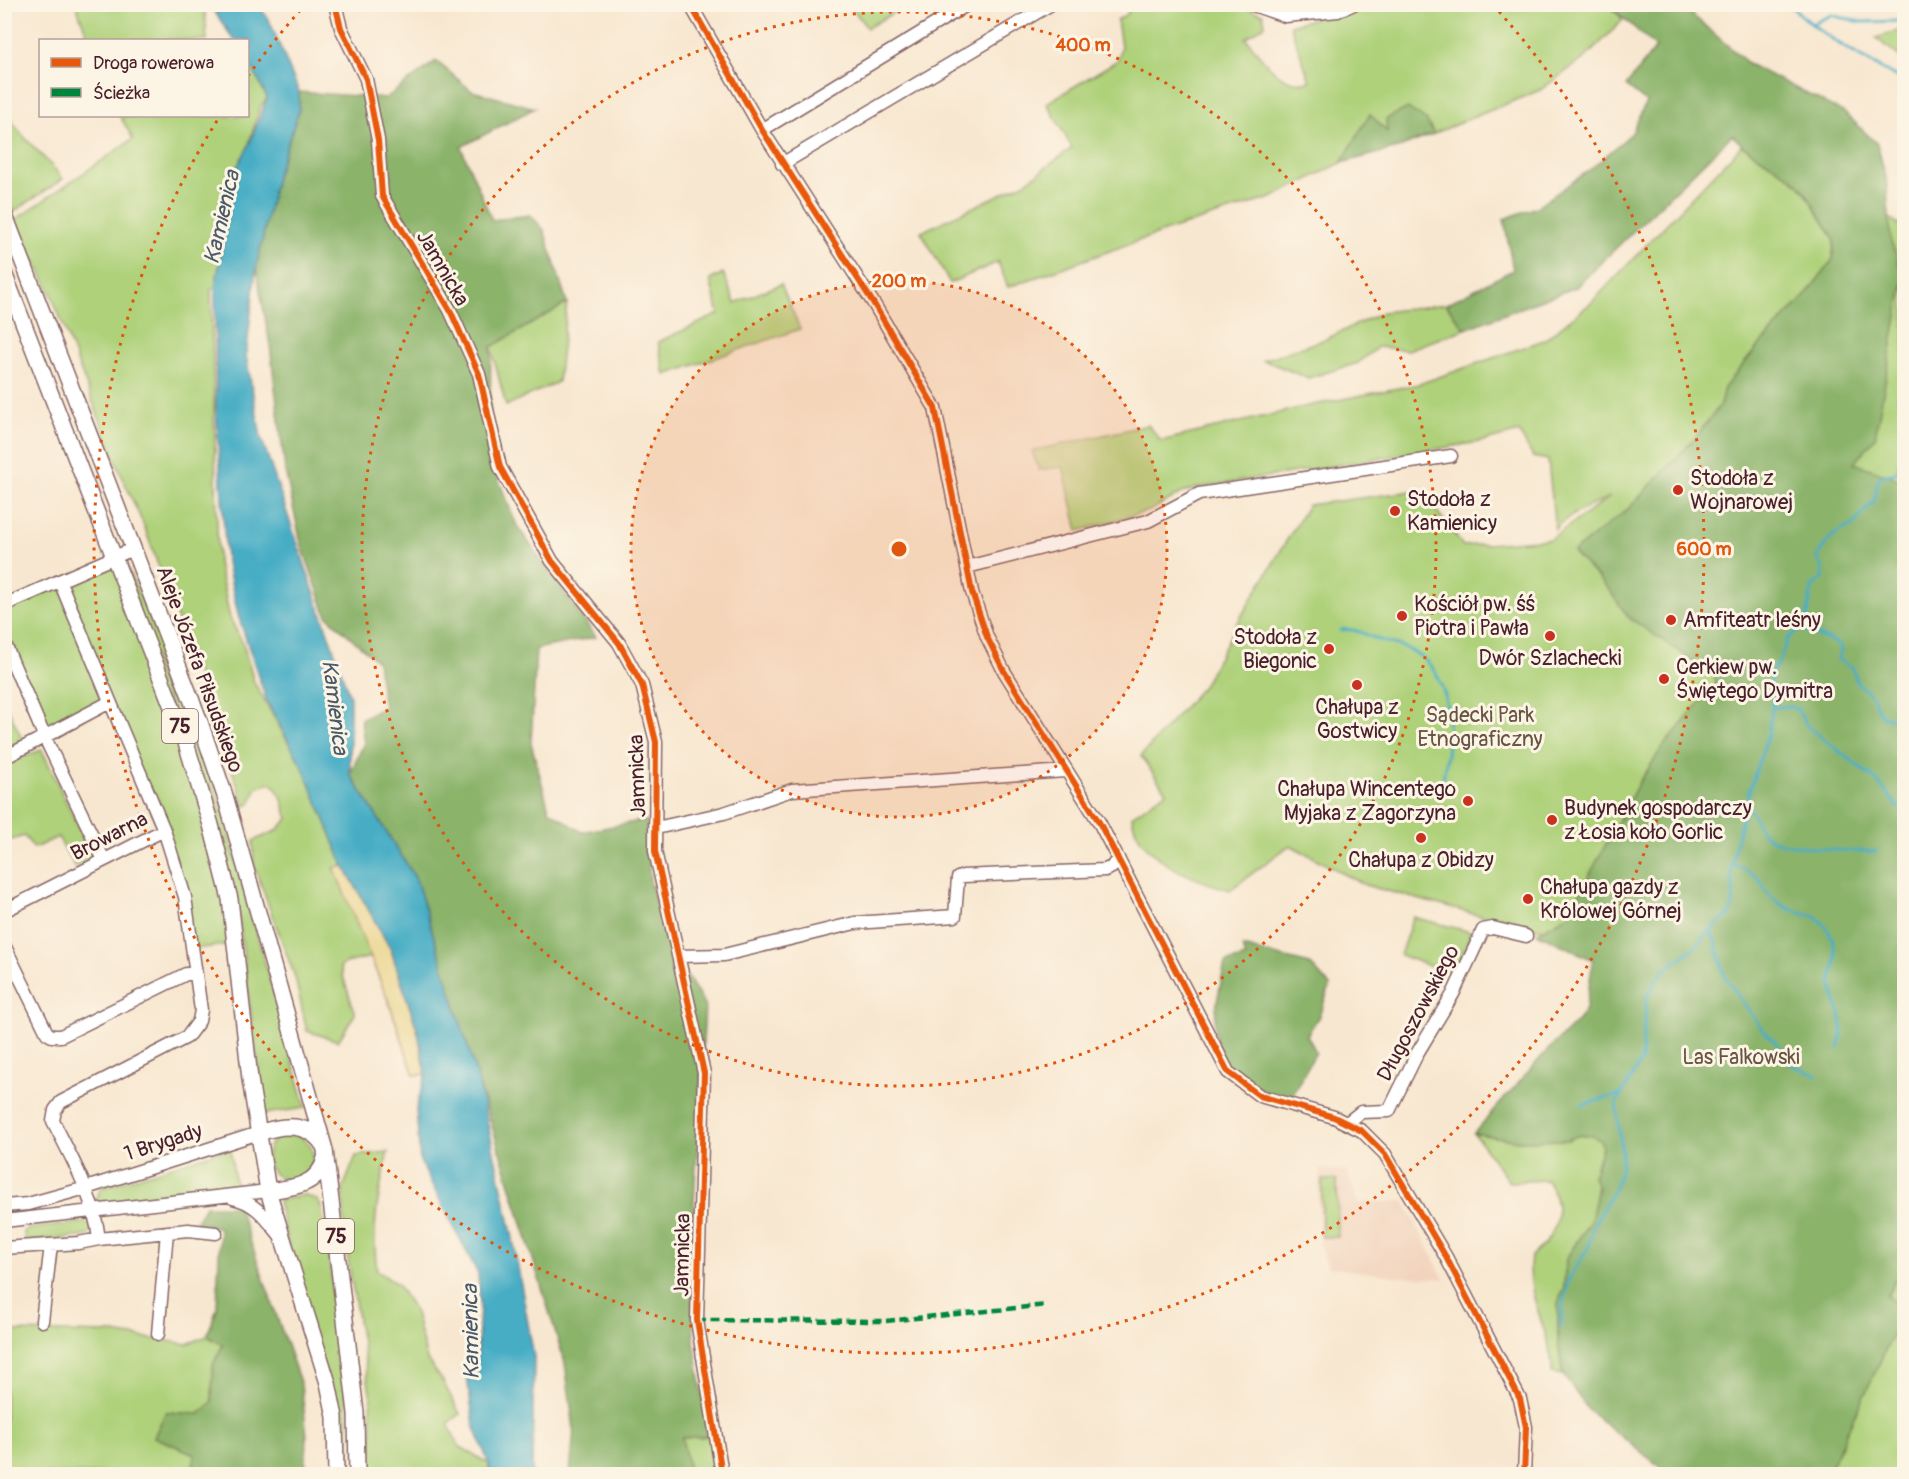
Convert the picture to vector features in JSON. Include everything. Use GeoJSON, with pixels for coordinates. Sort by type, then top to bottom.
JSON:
{"type":"FeatureCollection","features":[{"type":"Feature","properties":{"kind":"main road","name":"Aleje Józefa Piłsudskiego"},"geometry":{"type":"LineString","coordinates":[[5,217],[200,722],[226,799],[326,1150],[356,1413],[357,1474]]}},
{"type":"Feature","properties":{"kind":"main road","name":"Aleje Józefa Piłsudskiego"},"geometry":{"type":"LineString","coordinates":[[4,273],[186,743],[227,889],[268,1191],[328,1383],[335,1417],[336,1474]]}},
{"type":"Feature","properties":{"kind":"main road","name":"1 Brygady"},"geometry":{"type":"LineString","coordinates":[[259,1133],[292,1126],[304,1129],[321,1141],[326,1150]]}},
{"type":"Feature","properties":{"kind":"main road"},"geometry":{"type":"LineString","coordinates":[[268,1191],[296,1186],[316,1177],[324,1162],[326,1150]]}},
{"type":"Feature","properties":{"kind":"street","name":"Jamnicka"},"geometry":{"type":"LineString","coordinates":[[335,4],[341,28],[366,79],[378,140],[382,196],[450,310],[479,374],[500,467],[552,561],[619,643],[642,685],[656,742],[655,851],[704,1073],[697,1320],[722,1474]]}},
{"type":"Feature","properties":{"kind":"street"},"geometry":{"type":"LineString","coordinates":[[690,4],[762,130],[870,298],[935,408],[974,597],[991,645],[1065,771],[1099,822],[1228,1072],[1260,1096],[1334,1117],[1347,1123],[1362,1131],[1385,1154],[1446,1257],[1520,1399],[1526,1427],[1524,1474]]}},
{"type":"Feature","properties":{"kind":"street"},"geometry":{"type":"LineString","coordinates":[[762,130],[969,4]]}},
{"type":"Feature","properties":{"kind":"street"},"geometry":{"type":"LineString","coordinates":[[783,164],[1052,4]]}},
{"type":"Feature","properties":{"kind":"street"},"geometry":{"type":"LineString","coordinates":[[1250,4],[1285,16],[1338,11],[1354,4]]}},
{"type":"Feature","properties":{"kind":"street"},"geometry":{"type":"LineString","coordinates":[[967,567],[1148,521],[1199,494],[1451,456]]}},
{"type":"Feature","properties":{"kind":"street"},"geometry":{"type":"LineString","coordinates":[[4,605],[133,549]]}},
{"type":"Feature","properties":{"kind":"street"},"geometry":{"type":"LineString","coordinates":[[60,582],[164,830]]}},
{"type":"Feature","properties":{"kind":"street"},"geometry":{"type":"LineString","coordinates":[[4,642],[45,738],[104,860]]}},
{"type":"Feature","properties":{"kind":"street"},"geometry":{"type":"LineString","coordinates":[[4,758],[110,702]]}},
{"type":"Feature","properties":{"kind":"street","name":"Jamnicka"},"geometry":{"type":"LineString","coordinates":[[656,828],[724,813],[792,789],[1065,771]]}},
{"type":"Feature","properties":{"kind":"street","name":"Browarna"},"geometry":{"type":"LineString","coordinates":[[4,911],[164,830],[185,897],[201,1010],[199,1021],[187,1037],[61,1102],[55,1110],[53,1121],[86,1188]]}},
{"type":"Feature","properties":{"kind":"street"},"geometry":{"type":"LineString","coordinates":[[678,956],[724,955],[855,923],[955,916],[958,878],[963,876],[1105,870],[1112,867],[1118,858]]}},
{"type":"Feature","properties":{"kind":"street","name":"Długoszowskiego"},"geometry":{"type":"LineString","coordinates":[[1347,1123],[1361,1112],[1389,1112],[1414,1060],[1453,994],[1483,930],[1493,928],[1526,936]]}},
{"type":"Feature","properties":{"kind":"street"},"geometry":{"type":"LineString","coordinates":[[4,945],[47,1033],[52,1036],[61,1036],[186,974],[195,974]]}},
{"type":"Feature","properties":{"kind":"street","name":"1 Brygady"},"geometry":{"type":"LineString","coordinates":[[4,1206],[28,1204],[86,1188],[259,1133]]}},
{"type":"Feature","properties":{"kind":"street"},"geometry":{"type":"LineString","coordinates":[[86,1188],[95,1212],[99,1239]]}},
{"type":"Feature","properties":{"kind":"street"},"geometry":{"type":"LineString","coordinates":[[4,1221],[268,1191]]}},
{"type":"Feature","properties":{"kind":"street"},"geometry":{"type":"LineString","coordinates":[[226,1197],[246,1201],[263,1214],[280,1235]]}},
{"type":"Feature","properties":{"kind":"street"},"geometry":{"type":"LineString","coordinates":[[4,1248],[188,1230],[216,1233]]}},
{"type":"Feature","properties":{"kind":"street"},"geometry":{"type":"LineString","coordinates":[[158,1334],[167,1232]]}},
{"type":"Feature","properties":{"kind":"street"},"geometry":{"type":"LineString","coordinates":[[42,1321],[51,1245]]}},
{"type":"Feature","properties":{"kind":"shaded area"},"geometry":{"type":"Polygon","coordinates":[[[1320,1168],[1348,1172],[1358,1203],[1404,1201],[1444,1279],[1401,1277],[1328,1267],[1320,1246],[1318,1200],[1320,1168]]]}},
{"type":"Feature","properties":{"kind":"green space"},"geometry":{"type":"Polygon","coordinates":[[[76,5],[201,5],[205,13],[207,39],[89,39],[76,5]]]}},
{"type":"Feature","properties":{"kind":"green space"},"geometry":{"type":"Polygon","coordinates":[[[858,5],[907,5],[867,28],[852,8],[858,5]]]}},
{"type":"Feature","properties":{"kind":"green space"},"geometry":{"type":"Polygon","coordinates":[[[1124,5],[1238,5],[1263,14],[1265,25],[1246,38],[1266,63],[1281,77],[1300,83],[1310,81],[1290,25],[1364,5],[1609,5],[1623,20],[1586,57],[1540,90],[1401,147],[1341,163],[1271,198],[1169,230],[1008,287],[998,262],[950,283],[921,232],[1026,182],[1072,148],[1047,103],[1118,60],[1121,47],[1117,20],[1129,13],[1124,5]]]}},
{"type":"Feature","properties":{"kind":"green space","name":"Las Falkowski"},"geometry":{"type":"Polygon","coordinates":[[[1609,5],[1681,5],[1750,65],[1845,113],[1877,144],[1886,178],[1891,241],[1904,278],[1875,438],[1854,463],[1904,481],[1904,1266],[1887,1295],[1904,1311],[1827,1474],[1688,1474],[1663,1469],[1589,1411],[1563,1375],[1558,1343],[1558,1303],[1564,1287],[1566,1259],[1591,1220],[1598,1188],[1593,1177],[1602,1148],[1601,1141],[1593,1136],[1585,1135],[1568,1140],[1519,1141],[1474,1133],[1545,1053],[1577,1022],[1586,1009],[1593,960],[1537,933],[1568,915],[1637,786],[1664,745],[1716,684],[1714,675],[1628,617],[1607,587],[1573,552],[1629,508],[1696,437],[1720,405],[1724,388],[1806,295],[1833,259],[1834,239],[1804,190],[1792,178],[1742,145],[1732,135],[1576,287],[1465,329],[1446,304],[1513,270],[1504,219],[1537,207],[1592,168],[1632,133],[1646,102],[1626,86],[1656,47],[1609,5]]]}},
{"type":"Feature","properties":{"kind":"green space"},"geometry":{"type":"Polygon","coordinates":[[[1904,29],[1904,60],[1876,38],[1904,29]]]}},
{"type":"Feature","properties":{"kind":"green space"},"geometry":{"type":"Polygon","coordinates":[[[249,61],[267,98],[260,107],[248,147],[237,167],[215,288],[211,289],[218,563],[230,618],[243,644],[254,682],[304,770],[344,866],[334,868],[371,957],[346,963],[340,967],[355,1014],[338,1041],[307,1031],[295,977],[254,866],[253,841],[276,831],[288,819],[281,796],[272,783],[257,787],[250,804],[245,806],[144,526],[120,472],[51,294],[15,220],[133,139],[121,117],[249,117],[249,61]]]}},
{"type":"Feature","properties":{"kind":"green space"},"geometry":{"type":"Polygon","coordinates":[[[436,61],[472,91],[535,108],[461,147],[492,220],[530,215],[544,230],[567,303],[491,347],[489,456],[517,526],[596,637],[536,649],[531,743],[549,810],[582,832],[646,820],[650,881],[665,941],[705,1005],[691,1257],[694,1341],[709,1436],[682,1438],[690,1474],[570,1474],[574,1429],[565,1363],[416,879],[350,774],[364,743],[361,719],[384,707],[377,661],[327,616],[301,543],[285,470],[270,345],[256,268],[276,177],[299,110],[299,92],[386,98],[436,61]]]}},
{"type":"Feature","properties":{"kind":"green space"},"geometry":{"type":"Polygon","coordinates":[[[1408,108],[1427,121],[1434,134],[1401,147],[1341,163],[1370,114],[1387,132],[1386,119],[1408,108]]]}},
{"type":"Feature","properties":{"kind":"green space"},"geometry":{"type":"Polygon","coordinates":[[[5,110],[25,138],[63,179],[13,212],[5,190],[5,110]]]}},
{"type":"Feature","properties":{"kind":"green space","name":"Sądecki Park Etnograficzny"},"geometry":{"type":"Polygon","coordinates":[[[1742,145],[1792,178],[1804,190],[1834,239],[1833,259],[1806,295],[1724,388],[1720,405],[1701,430],[1886,215],[1898,224],[1904,221],[1904,490],[1574,933],[1515,925],[1365,885],[1290,845],[1230,890],[1184,874],[1156,856],[1144,844],[1136,831],[1132,816],[1166,792],[1141,756],[1203,686],[1239,620],[1308,505],[1421,490],[1463,546],[1550,539],[1610,497],[1572,515],[1555,529],[1548,460],[1533,457],[1519,432],[1485,441],[1198,488],[1182,493],[1149,511],[1078,531],[1063,467],[1039,470],[1032,451],[1148,425],[1161,441],[1308,406],[1419,384],[1544,340],[1591,303],[1742,145]]]}},
{"type":"Feature","properties":{"kind":"green space"},"geometry":{"type":"Polygon","coordinates":[[[723,273],[735,303],[781,284],[800,329],[665,375],[658,342],[719,314],[710,280],[723,273]]]}},
{"type":"Feature","properties":{"kind":"green space"},"geometry":{"type":"Polygon","coordinates":[[[567,303],[558,382],[506,406],[491,347],[567,303]]]}},
{"type":"Feature","properties":{"kind":"green space"},"geometry":{"type":"Polygon","coordinates":[[[1446,304],[1465,329],[1408,350],[1378,347],[1358,363],[1308,378],[1263,360],[1326,339],[1383,312],[1446,304]]]}},
{"type":"Feature","properties":{"kind":"green space"},"geometry":{"type":"Polygon","coordinates":[[[115,557],[200,789],[235,944],[192,949],[185,897],[110,703],[46,738],[5,642],[4,605],[115,557]]]}},
{"type":"Feature","properties":{"kind":"green space"},"geometry":{"type":"Polygon","coordinates":[[[125,562],[176,679],[211,773],[306,1108],[264,1114],[236,896],[123,565],[125,562]]]}},
{"type":"Feature","properties":{"kind":"green space"},"geometry":{"type":"Polygon","coordinates":[[[4,700],[24,743],[4,753],[4,700]]]}},
{"type":"Feature","properties":{"kind":"green space"},"geometry":{"type":"Polygon","coordinates":[[[42,750],[93,859],[75,867],[58,837],[34,848],[24,836],[5,842],[5,763],[42,750]]]}},
{"type":"Feature","properties":{"kind":"green space"},"geometry":{"type":"Polygon","coordinates":[[[1413,917],[1471,932],[1454,975],[1400,955],[1413,917]]]}},
{"type":"Feature","properties":{"kind":"green space"},"geometry":{"type":"Polygon","coordinates":[[[1242,947],[1310,964],[1330,986],[1319,1016],[1307,1035],[1316,1052],[1290,1099],[1254,1086],[1243,1079],[1233,1071],[1219,1050],[1215,1019],[1225,963],[1246,957],[1242,947]]]}},
{"type":"Feature","properties":{"kind":"green space"},"geometry":{"type":"Polygon","coordinates":[[[1474,1133],[1519,1141],[1568,1140],[1585,1135],[1601,1140],[1602,1148],[1596,1166],[1596,1201],[1591,1220],[1566,1259],[1564,1287],[1558,1303],[1558,1343],[1563,1375],[1552,1373],[1548,1344],[1535,1302],[1530,1273],[1531,1256],[1548,1240],[1556,1222],[1557,1212],[1553,1191],[1547,1180],[1509,1182],[1474,1133]]]}},
{"type":"Feature","properties":{"kind":"green space"},"geometry":{"type":"Polygon","coordinates":[[[290,1134],[306,1141],[313,1157],[306,1173],[290,1180],[274,1173],[267,1157],[274,1141],[290,1134]]]}},
{"type":"Feature","properties":{"kind":"green space"},"geometry":{"type":"Polygon","coordinates":[[[230,1148],[236,1189],[102,1205],[96,1200],[101,1188],[230,1148]]]}},
{"type":"Feature","properties":{"kind":"green space"},"geometry":{"type":"Polygon","coordinates":[[[388,1152],[376,1211],[377,1271],[397,1284],[414,1310],[427,1360],[442,1380],[460,1414],[448,1424],[459,1446],[489,1464],[489,1474],[369,1474],[372,1441],[371,1398],[347,1253],[343,1188],[356,1156],[388,1152]]]}},
{"type":"Feature","properties":{"kind":"green space"},"geometry":{"type":"Polygon","coordinates":[[[1322,1180],[1337,1180],[1338,1237],[1322,1237],[1322,1180]]]}},
{"type":"Feature","properties":{"kind":"green space"},"geometry":{"type":"Polygon","coordinates":[[[303,1195],[318,1200],[322,1209],[346,1383],[350,1474],[342,1474],[278,1201],[303,1195]]]}},
{"type":"Feature","properties":{"kind":"green space"},"geometry":{"type":"Polygon","coordinates":[[[205,1206],[238,1206],[301,1385],[307,1436],[305,1474],[192,1474],[195,1454],[154,1437],[166,1412],[199,1414],[212,1403],[213,1365],[223,1345],[207,1336],[217,1308],[220,1228],[196,1222],[205,1206]]]}},
{"type":"Feature","properties":{"kind":"green space"},"geometry":{"type":"Polygon","coordinates":[[[86,1222],[91,1225],[93,1231],[87,1236],[25,1242],[24,1232],[28,1229],[86,1222]]]}},
{"type":"Feature","properties":{"kind":"green space"},"geometry":{"type":"Polygon","coordinates":[[[1904,1266],[1904,1310],[1887,1295],[1904,1266]]]}},
{"type":"Feature","properties":{"kind":"green space"},"geometry":{"type":"Polygon","coordinates":[[[1904,1311],[1904,1474],[1827,1474],[1904,1311]]]}},
{"type":"Feature","properties":{"kind":"green space"},"geometry":{"type":"Polygon","coordinates":[[[5,1331],[112,1333],[187,1344],[207,1336],[223,1344],[213,1365],[212,1403],[199,1414],[166,1412],[154,1437],[195,1454],[192,1474],[5,1474],[5,1331]]]}},
{"type":"Feature","properties":{"kind":"green space"},"geometry":{"type":"Polygon","coordinates":[[[709,1436],[717,1474],[690,1474],[681,1438],[709,1436]]]}},
{"type":"Feature","properties":{"kind":"sand"},"geometry":{"type":"Polygon","coordinates":[[[344,866],[391,950],[418,1032],[426,1074],[414,1075],[390,1005],[334,868],[344,866]]]}},
{"type":"Feature","properties":{"kind":"water","name":"Kamienica"},"geometry":{"type":"Polygon","coordinates":[[[210,5],[259,5],[270,22],[299,92],[299,110],[276,177],[256,268],[246,356],[261,437],[350,697],[350,774],[416,879],[478,1079],[512,1234],[534,1357],[532,1474],[489,1474],[489,1464],[474,1425],[467,1377],[477,1364],[480,1307],[478,1274],[420,1161],[416,1109],[426,1074],[418,1032],[391,950],[344,866],[304,770],[267,702],[238,615],[226,558],[216,407],[215,288],[237,167],[248,147],[267,98],[249,61],[249,39],[233,39],[210,5]]]}},
{"type":"Feature","properties":{"kind":"waterway"},"geometry":{"type":"LineString","coordinates":[[1789,4],[1829,37],[1904,81]]}},
{"type":"Feature","properties":{"kind":"waterway"},"geometry":{"type":"LineString","coordinates":[[1812,24],[1831,15],[1861,22],[1904,21]]}},
{"type":"Feature","properties":{"kind":"waterway"},"geometry":{"type":"LineString","coordinates":[[1904,371],[1898,397],[1904,415]]}},
{"type":"Feature","properties":{"kind":"waterway"},"geometry":{"type":"LineString","coordinates":[[1879,479],[1881,476],[1896,473],[1904,453]]}},
{"type":"Feature","properties":{"kind":"waterway"},"geometry":{"type":"LineString","coordinates":[[1561,1326],[1562,1307],[1569,1278],[1589,1246],[1594,1224],[1614,1190],[1620,1172],[1622,1152],[1616,1104],[1641,1061],[1647,996],[1663,971],[1694,948],[1708,932],[1730,914],[1734,899],[1731,871],[1735,845],[1750,788],[1768,735],[1772,708],[1771,673],[1779,662],[1788,638],[1806,625],[1812,587],[1823,578],[1818,555],[1832,537],[1853,525],[1874,502],[1878,481]]}},
{"type":"Feature","properties":{"kind":"waterway"},"geometry":{"type":"LineString","coordinates":[[1802,629],[1838,644],[1842,648],[1838,659],[1853,668],[1856,681],[1874,698],[1877,709],[1883,716],[1904,723]]}},
{"type":"Feature","properties":{"kind":"waterway"},"geometry":{"type":"LineString","coordinates":[[1341,630],[1355,631],[1405,648],[1420,656],[1431,667],[1439,680],[1448,712],[1448,747],[1443,778]]}},
{"type":"Feature","properties":{"kind":"waterway"},"geometry":{"type":"LineString","coordinates":[[1772,708],[1787,706],[1797,709],[1807,726],[1876,780],[1899,808]]}},
{"type":"Feature","properties":{"kind":"waterway"},"geometry":{"type":"LineString","coordinates":[[1747,804],[1763,833],[1774,840],[1818,848],[1876,851]]}},
{"type":"Feature","properties":{"kind":"waterway"},"geometry":{"type":"LineString","coordinates":[[1732,862],[1756,876],[1776,901],[1785,907],[1815,917],[1828,929],[1836,955],[1832,986],[1842,1023],[1839,1049]]}},
{"type":"Feature","properties":{"kind":"waterway"},"geometry":{"type":"LineString","coordinates":[[1710,931],[1715,940],[1725,977],[1762,1029],[1782,1049],[1790,1064],[1817,1076]]}},
{"type":"Feature","properties":{"kind":"waterway"},"geometry":{"type":"LineString","coordinates":[[1582,1105],[1621,1094]]}},
{"type":"Feature","properties":{"kind":"marked path"},"geometry":{"type":"LineString","coordinates":[[697,1320],[886,1321],[1047,1305]]}},
{"type":"Feature","properties":{"kind":"cycle path"},"geometry":{"type":"LineString","coordinates":[[335,4],[341,28],[366,79],[378,140],[382,196],[450,310],[479,374],[500,467],[552,561],[619,643],[642,685],[656,742],[655,851],[704,1073],[697,1320],[722,1474]]}},
{"type":"Feature","properties":{"kind":"cycle path"},"geometry":{"type":"LineString","coordinates":[[690,4],[762,130],[874,304],[935,408],[972,592],[987,637],[1004,671],[1099,822],[1228,1072],[1260,1096],[1334,1117],[1362,1131],[1385,1154],[1446,1257],[1520,1399],[1526,1427],[1524,1474]]}},
{"type":"Feature","properties":{"kind":"place","name":"Stodoła z Wojnarowej"},"geometry":{"type":"Point","coordinates":[1678,490]}},
{"type":"Feature","properties":{"kind":"place","name":"Stodoła z Kamienicy"},"geometry":{"type":"Point","coordinates":[1395,511]}},
{"type":"Feature","properties":{"kind":"place","name":"Kościół pw. śś Piotra i Pawła"},"geometry":{"type":"Point","coordinates":[1402,616]}},
{"type":"Feature","properties":{"kind":"place","name":"Amfiteatr leśny"},"geometry":{"type":"Point","coordinates":[1671,620]}},
{"type":"Feature","properties":{"kind":"place","name":"Dwór Szlachecki"},"geometry":{"type":"Point","coordinates":[1550,636]}},
{"type":"Feature","properties":{"kind":"place","name":"Stodoła z Biegonic"},"geometry":{"type":"Point","coordinates":[1329,649]}},
{"type":"Feature","properties":{"kind":"place","name":"Cerkiew pw. Świętego Dymitra"},"geometry":{"type":"Point","coordinates":[1664,679]}},
{"type":"Feature","properties":{"kind":"place","name":"Chałupa z Gostwicy"},"geometry":{"type":"Point","coordinates":[1357,685]}},
{"type":"Feature","properties":{"kind":"place","name":"Chałupa Wincentego Myjaka z Zagorzyna"},"geometry":{"type":"Point","coordinates":[1468,801]}},
{"type":"Feature","properties":{"kind":"place","name":"Budynek gospodarczy z Łosia koło Gorlic"},"geometry":{"type":"Point","coordinates":[1552,820]}},
{"type":"Feature","properties":{"kind":"place","name":"Chałupa z Obidzy"},"geometry":{"type":"Point","coordinates":[1421,838]}},
{"type":"Feature","properties":{"kind":"place","name":"Chałupa gazdy z Królowej Górnej"},"geometry":{"type":"Point","coordinates":[1528,899]}}]}
